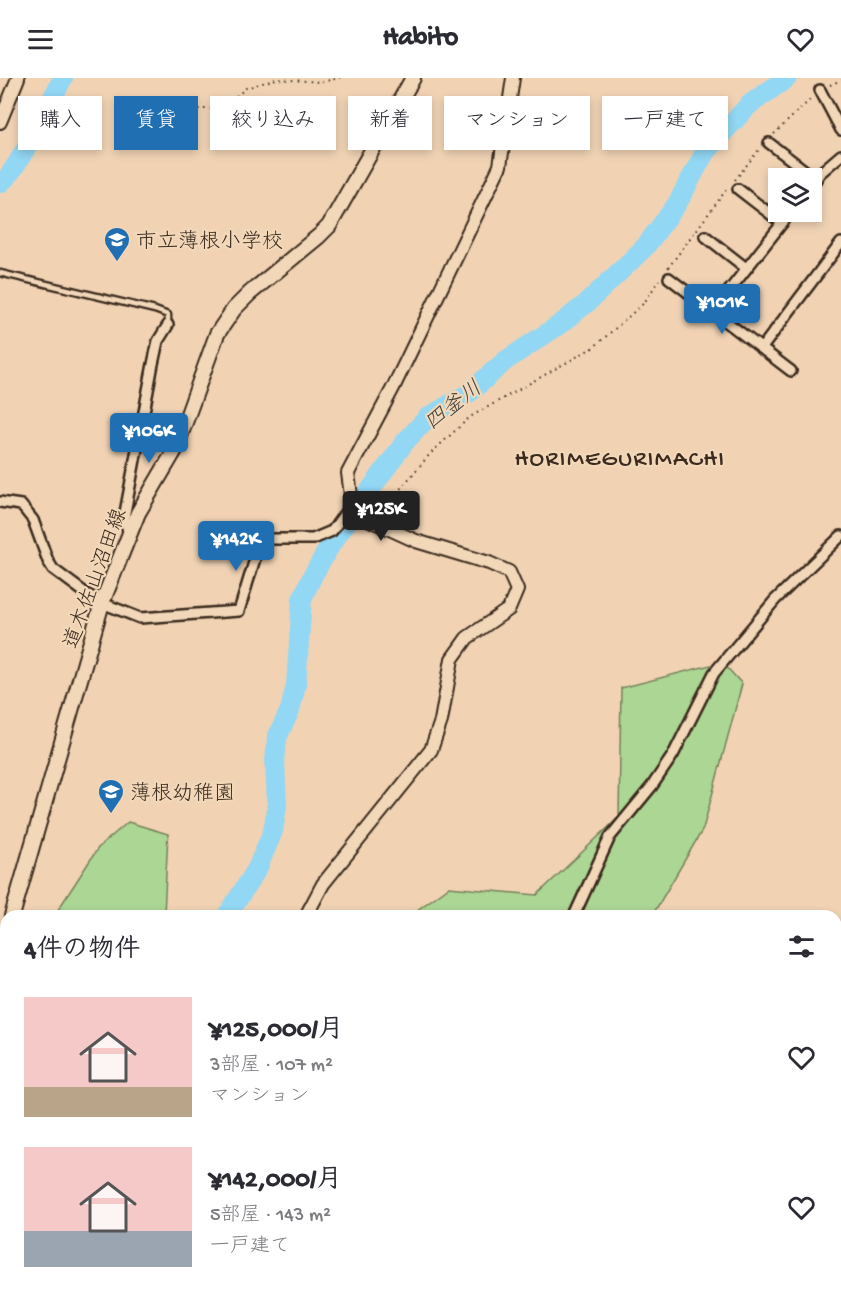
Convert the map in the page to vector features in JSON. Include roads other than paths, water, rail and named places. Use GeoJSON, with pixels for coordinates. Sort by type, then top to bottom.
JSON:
{"type":"FeatureCollection","features":[{"type":"Feature","properties":{"kind":"main road","name":"道木佐山沼田線"},"geometry":{"type":"LineString","coordinates":[[14,910],[102,603],[138,513],[175,450],[217,334],[234,309],[250,293],[328,226],[413,78]]}},
{"type":"Feature","properties":{"kind":"street"},"geometry":{"type":"LineString","coordinates":[[0,122],[18,78]]}},
{"type":"Feature","properties":{"kind":"street"},"geometry":{"type":"LineString","coordinates":[[309,910],[323,884],[431,750],[441,721],[452,659],[467,638],[509,609],[518,590],[509,572],[489,563],[416,541],[361,516],[352,503],[348,473],[393,388],[500,166],[513,78]]}},
{"type":"Feature","properties":{"kind":"street"},"geometry":{"type":"LineString","coordinates":[[820,90],[841,130]]}},
{"type":"Feature","properties":{"kind":"street"},"geometry":{"type":"LineString","coordinates":[[769,140],[799,168]]}},
{"type":"Feature","properties":{"kind":"street"},"geometry":{"type":"LineString","coordinates":[[822,174],[841,156]]}},
{"type":"Feature","properties":{"kind":"street"},"geometry":{"type":"LineString","coordinates":[[712,311],[782,223],[738,189]]}},
{"type":"Feature","properties":{"kind":"street"},"geometry":{"type":"LineString","coordinates":[[705,236],[746,268]]}},
{"type":"Feature","properties":{"kind":"street"},"geometry":{"type":"LineString","coordinates":[[761,348],[841,243]]}},
{"type":"Feature","properties":{"kind":"street"},"geometry":{"type":"LineString","coordinates":[[666,275],[790,371]]}},
{"type":"Feature","properties":{"kind":"street"},"geometry":{"type":"LineString","coordinates":[[129,534],[124,518],[158,341],[168,325]]}},
{"type":"Feature","properties":{"kind":"street"},"geometry":{"type":"LineString","coordinates":[[0,502],[21,506],[33,520],[53,569],[88,596],[140,618],[238,610],[261,539],[313,539],[332,531],[352,503]]}},
{"type":"Feature","properties":{"kind":"street"},"geometry":{"type":"LineString","coordinates":[[577,910],[610,837],[652,786],[673,755],[714,673],[776,600],[841,536]]}},
{"type":"Feature","properties":{"kind":"lane"},"geometry":{"type":"LineString","coordinates":[[0,273],[155,310],[168,315],[168,325]]}},
{"type":"Feature","properties":{"kind":"waterway"},"geometry":{"type":"LineString","coordinates":[[0,183],[14,167],[63,78]]}},
{"type":"Feature","properties":{"kind":"waterway","name":"四釜川"},"geometry":{"type":"LineString","coordinates":[[231,910],[257,869],[273,831],[277,806],[275,761],[277,738],[290,710],[296,685],[302,599],[331,544],[405,442],[427,418],[469,393],[505,361],[587,303],[645,247],[677,204],[703,156],[720,136],[749,105],[787,78]]}},
{"type":"Feature","properties":{"kind":"place","name":"市立薄根小学校"},"geometry":{"type":"Point","coordinates":[117,263]}},
{"type":"Feature","properties":{"kind":"place","name":"薄根幼稚園"},"geometry":{"type":"Point","coordinates":[111,815]}},
{"type":"Feature","properties":{"kind":"district","name":"HORIMEGURIMACHI"},"geometry":{"type":"Point","coordinates":[620,457]}}]}
